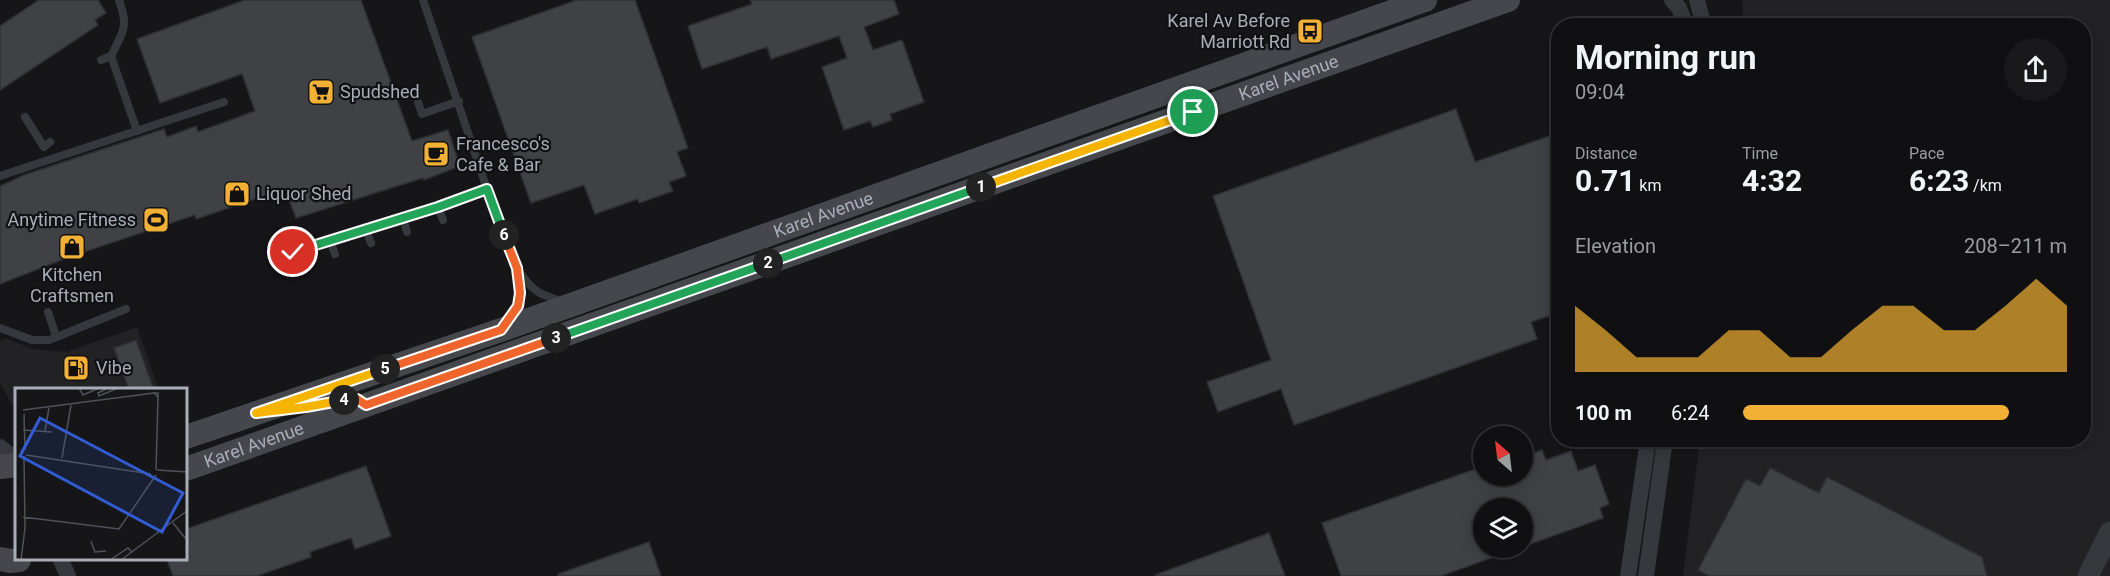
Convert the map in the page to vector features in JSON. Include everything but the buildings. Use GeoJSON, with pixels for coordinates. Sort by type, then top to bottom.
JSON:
{"type":"FeatureCollection","features":[{"type":"Feature","properties":{"kind":"main road","name":"Karel Avenue"},"geometry":{"type":"LineString","coordinates":[[188,436],[501,330],[1425,0]]}},
{"type":"Feature","properties":{"kind":"main road","name":"Karel Avenue"},"geometry":{"type":"LineString","coordinates":[[188,468],[1508,0]]}},
{"type":"Feature","properties":{"kind":"main road"},"geometry":{"type":"LineString","coordinates":[[256,413],[347,399],[357,399],[366,405]]}},
{"type":"Feature","properties":{"kind":"main road"},"geometry":{"type":"LineString","coordinates":[[0,467],[15,465]]}},
{"type":"Feature","properties":{"kind":"street"},"geometry":{"type":"LineString","coordinates":[[1672,0],[1679,8],[1683,18]]}},
{"type":"Feature","properties":{"kind":"street"},"geometry":{"type":"LineString","coordinates":[[1697,0],[1702,18]]}},
{"type":"Feature","properties":{"kind":"street"},"geometry":{"type":"LineString","coordinates":[[0,447],[15,459]]}},
{"type":"Feature","properties":{"kind":"street"},"geometry":{"type":"LineString","coordinates":[[1628,576],[1647,447]]}},
{"type":"Feature","properties":{"kind":"street"},"geometry":{"type":"LineString","coordinates":[[1646,576],[1664,447]]}},
{"type":"Feature","properties":{"kind":"street"},"geometry":{"type":"LineString","coordinates":[[2092,574],[2110,532]]}},
{"type":"Feature","properties":{"kind":"street"},"geometry":{"type":"LineString","coordinates":[[61,561],[68,576]]}},
{"type":"Feature","properties":{"kind":"lane"},"geometry":{"type":"LineString","coordinates":[[119,0],[125,22],[111,56],[137,131]]}},
{"type":"Feature","properties":{"kind":"lane"},"geometry":{"type":"LineString","coordinates":[[423,0],[487,189],[517,268],[530,287],[542,295],[570,305]]}},
{"type":"Feature","properties":{"kind":"lane"},"geometry":{"type":"LineString","coordinates":[[101,60],[111,56]]}},
{"type":"Feature","properties":{"kind":"lane"},"geometry":{"type":"LineString","coordinates":[[418,102],[422,114],[459,101]]}},
{"type":"Feature","properties":{"kind":"lane"},"geometry":{"type":"LineString","coordinates":[[0,176],[224,102]]}},
{"type":"Feature","properties":{"kind":"lane"},"geometry":{"type":"LineString","coordinates":[[25,117],[44,147],[50,142]]}},
{"type":"Feature","properties":{"kind":"lane"},"geometry":{"type":"LineString","coordinates":[[298,266],[289,253],[438,207],[487,189]]}},
{"type":"Feature","properties":{"kind":"lane"},"geometry":{"type":"LineString","coordinates":[[438,207],[443,220]]}},
{"type":"Feature","properties":{"kind":"lane"},"geometry":{"type":"LineString","coordinates":[[403,218],[408,232]]}},
{"type":"Feature","properties":{"kind":"lane"},"geometry":{"type":"LineString","coordinates":[[366,230],[371,243]]}},
{"type":"Feature","properties":{"kind":"lane"},"geometry":{"type":"LineString","coordinates":[[330,241],[335,254]]}},
{"type":"Feature","properties":{"kind":"lane"},"geometry":{"type":"LineString","coordinates":[[501,330],[518,306],[520,293],[517,268]]}},
{"type":"Feature","properties":{"kind":"lane"},"geometry":{"type":"LineString","coordinates":[[0,328],[32,340],[49,340],[126,309]]}},
{"type":"Feature","properties":{"kind":"lane"},"geometry":{"type":"LineString","coordinates":[[48,312],[56,336]]}},
{"type":"Feature","properties":{"kind":"shaded area"},"geometry":{"type":"Polygon","coordinates":[[[1742,0],[2110,0],[2110,576],[1683,576],[1699,447],[2091,447],[2091,18],[1743,18],[1742,0]]]}},
{"type":"Feature","properties":{"kind":"shaded area","name":"Vibe"},"geometry":{"type":"Polygon","coordinates":[[[137,327],[158,388],[15,388],[15,409],[0,383],[0,341],[6,338],[32,349],[67,352],[137,327]]]}},
{"type":"Feature","properties":{"kind":"place","name":"Karel Av Before Marriott Rd"},"geometry":{"type":"Point","coordinates":[1310,31]}},
{"type":"Feature","properties":{"kind":"place","name":"Spudshed"},"geometry":{"type":"Point","coordinates":[321,92]}},
{"type":"Feature","properties":{"kind":"place","name":"Francesco's Cafe & Bar"},"geometry":{"type":"Point","coordinates":[436,154]}},
{"type":"Feature","properties":{"kind":"place","name":"Liquor Shed"},"geometry":{"type":"Point","coordinates":[237,194]}},
{"type":"Feature","properties":{"kind":"place","name":"Anytime Fitness"},"geometry":{"type":"Point","coordinates":[156,220]}},
{"type":"Feature","properties":{"kind":"place","name":"Kitchen Craftsmen"},"geometry":{"type":"Point","coordinates":[72,247]}},
{"type":"Feature","properties":{"kind":"place","name":"Vibe"},"geometry":{"type":"Point","coordinates":[76,368]}},
{"type":"Feature","properties":{"kind":"route"},"geometry":{"type":"LineString","coordinates":[[293,252],[438,207],[487,189],[517,268],[520,293],[518,306],[501,330],[256,413],[306,407],[338,400],[357,399],[366,405],[1193,112]]}}]}
